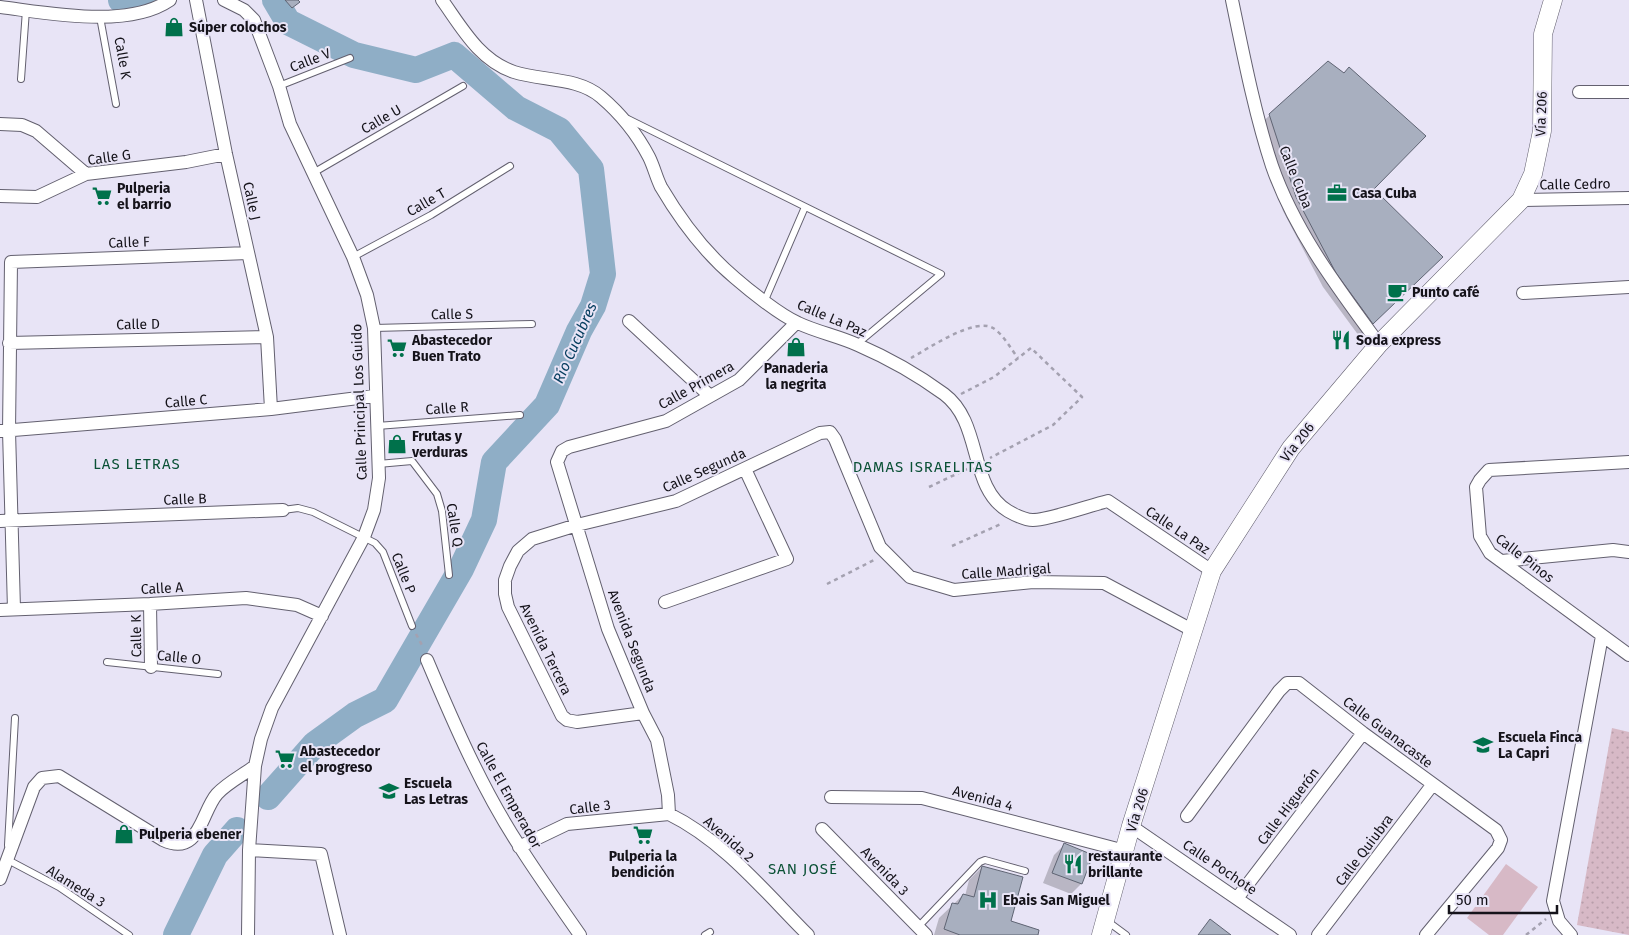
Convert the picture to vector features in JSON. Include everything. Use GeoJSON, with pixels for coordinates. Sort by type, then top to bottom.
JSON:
{"type":"FeatureCollection","features":[{"type":"Feature","properties":{"kind":"main road","name":"Vía 206"},"geometry":{"type":"LineString","coordinates":[[1103,927],[1131,826],[1212,571],[1252,504],[1291,448],[1379,344],[1521,200],[1532,174],[1542,131],[1543,34],[1553,0]]}},
{"type":"Feature","properties":{"kind":"street"},"geometry":{"type":"LineString","coordinates":[[0,7],[100,17],[132,16],[146,12],[170,0]]}},
{"type":"Feature","properties":{"kind":"street","name":"Calle J"},"geometry":{"type":"LineString","coordinates":[[196,0],[226,154],[267,337],[271,409]]}},
{"type":"Feature","properties":{"kind":"street","name":"Calle Principal Los Guido"},"geometry":{"type":"LineString","coordinates":[[224,0],[244,10],[254,20],[279,86],[290,124],[312,174],[353,257],[367,295],[374,328],[374,396],[379,478],[374,510],[364,538],[272,708],[255,766],[249,850],[248,935]]}},
{"type":"Feature","properties":{"kind":"street","name":"Calle La Paz"},"geometry":{"type":"LineString","coordinates":[[442,0],[471,43],[488,59],[516,73],[572,84],[599,95],[622,117],[650,158],[659,184],[700,245],[735,278],[796,322],[857,344],[899,364],[958,405],[966,420],[986,486],[994,499],[1005,510],[1019,517],[1034,520],[1108,501],[1212,571]]}},
{"type":"Feature","properties":{"kind":"street","name":"Calle Cuba"},"geometry":{"type":"LineString","coordinates":[[1232,0],[1272,166],[1299,225],[1324,269],[1379,344]]}},
{"type":"Feature","properties":{"kind":"street"},"geometry":{"type":"LineString","coordinates":[[1579,92],[1629,92]]}},
{"type":"Feature","properties":{"kind":"street"},"geometry":{"type":"LineString","coordinates":[[0,124],[22,125],[36,131],[86,174]]}},
{"type":"Feature","properties":{"kind":"street","name":"Calle G"},"geometry":{"type":"LineString","coordinates":[[0,196],[37,197],[86,174],[186,162],[226,154]]}},
{"type":"Feature","properties":{"kind":"street","name":"Calle Cedro"},"geometry":{"type":"LineString","coordinates":[[1521,200],[1629,198]]}},
{"type":"Feature","properties":{"kind":"street","name":"Calle F"},"geometry":{"type":"LineString","coordinates":[[5,294],[11,262],[248,253]]}},
{"type":"Feature","properties":{"kind":"street"},"geometry":{"type":"LineString","coordinates":[[1523,293],[1629,287]]}},
{"type":"Feature","properties":{"kind":"street"},"geometry":{"type":"LineString","coordinates":[[5,294],[9,343],[4,431],[6,521],[14,609]]}},
{"type":"Feature","properties":{"kind":"street"},"geometry":{"type":"LineString","coordinates":[[629,321],[710,396]]}},
{"type":"Feature","properties":{"kind":"street","name":"Calle Primera"},"geometry":{"type":"LineString","coordinates":[[562,451],[666,421],[739,380],[752,369],[796,322]]}},
{"type":"Feature","properties":{"kind":"street","name":"Calle D"},"geometry":{"type":"LineString","coordinates":[[9,343],[267,337]]}},
{"type":"Feature","properties":{"kind":"street","name":"Calle C"},"geometry":{"type":"LineString","coordinates":[[4,431],[271,409],[374,396]]}},
{"type":"Feature","properties":{"kind":"street","name":"Calle Segunda"},"geometry":{"type":"LineString","coordinates":[[578,525],[676,501],[820,433],[830,432],[835,439]]}},
{"type":"Feature","properties":{"kind":"street","name":"Calle Madrigal"},"geometry":{"type":"LineString","coordinates":[[835,439],[880,547],[910,577],[954,590],[1033,582],[1104,583],[1194,631]]}},
{"type":"Feature","properties":{"kind":"street","name":"Avenida Segunda"},"geometry":{"type":"LineString","coordinates":[[562,451],[557,462],[578,525],[608,629],[643,714],[657,740],[668,795],[668,814]]}},
{"type":"Feature","properties":{"kind":"street","name":"Calle Pinos"},"geometry":{"type":"LineString","coordinates":[[1629,462],[1489,470],[1484,473],[1476,487],[1480,536],[1490,553],[1629,655]]}},
{"type":"Feature","properties":{"kind":"street"},"geometry":{"type":"LineString","coordinates":[[665,602],[787,559],[745,469]]}},
{"type":"Feature","properties":{"kind":"street","name":"Calle B"},"geometry":{"type":"LineString","coordinates":[[6,521],[283,510]]}},
{"type":"Feature","properties":{"kind":"street","name":"Avenida Tercera"},"geometry":{"type":"LineString","coordinates":[[578,525],[532,539],[518,551],[505,580],[505,594],[508,607],[562,716],[567,720],[577,722],[643,714]]}},
{"type":"Feature","properties":{"kind":"street"},"geometry":{"type":"LineString","coordinates":[[1502,561],[1613,550],[1629,552]]}},
{"type":"Feature","properties":{"kind":"street","name":"Calle A"},"geometry":{"type":"LineString","coordinates":[[0,610],[246,598],[297,605],[322,616]]}},
{"type":"Feature","properties":{"kind":"street","name":"Calle K"},"geometry":{"type":"LineString","coordinates":[[150,604],[151,667]]}},
{"type":"Feature","properties":{"kind":"street"},"geometry":{"type":"LineString","coordinates":[[1571,935],[1555,912],[1553,901],[1602,636]]}},
{"type":"Feature","properties":{"kind":"street","name":"Calle El Emperador"},"geometry":{"type":"LineString","coordinates":[[427,657],[457,730],[487,790],[519,847],[580,935]]}},
{"type":"Feature","properties":{"kind":"street","name":"Calle Guanacaste"},"geometry":{"type":"LineString","coordinates":[[1187,816],[1278,691],[1287,683],[1299,684],[1496,830],[1501,840],[1498,848],[1426,935]]}},
{"type":"Feature","properties":{"kind":"street","name":"Calle Higuerón"},"geometry":{"type":"LineString","coordinates":[[1238,898],[1363,733]]}},
{"type":"Feature","properties":{"kind":"street"},"geometry":{"type":"LineString","coordinates":[[0,879],[8,862],[34,787],[47,776],[59,776],[163,840],[178,844],[185,842],[196,832],[217,794],[255,766]]}},
{"type":"Feature","properties":{"kind":"street","name":"Calle Quiubra"},"geometry":{"type":"LineString","coordinates":[[1318,935],[1433,784]]}},
{"type":"Feature","properties":{"kind":"street","name":"Avenida 4"},"geometry":{"type":"LineString","coordinates":[[831,796],[922,798],[1125,851]]}},
{"type":"Feature","properties":{"kind":"street","name":"Calle 3"},"geometry":{"type":"LineString","coordinates":[[519,847],[567,824],[668,814]]}},
{"type":"Feature","properties":{"kind":"street","name":"Avenida 2"},"geometry":{"type":"LineString","coordinates":[[668,814],[695,827],[729,857],[808,935]]}},
{"type":"Feature","properties":{"kind":"street","name":"Calle Pochote"},"geometry":{"type":"LineString","coordinates":[[1131,826],[1290,935]]}},
{"type":"Feature","properties":{"kind":"street","name":"Avenida 3"},"geometry":{"type":"LineString","coordinates":[[822,829],[922,931]]}},
{"type":"Feature","properties":{"kind":"street"},"geometry":{"type":"LineString","coordinates":[[249,850],[321,854],[340,935]]}},
{"type":"Feature","properties":{"kind":"lane"},"geometry":{"type":"LineString","coordinates":[[21,79],[26,10]]}},
{"type":"Feature","properties":{"kind":"lane","name":"Calle K"},"geometry":{"type":"LineString","coordinates":[[100,17],[116,104]]}},
{"type":"Feature","properties":{"kind":"lane","name":"Calle V"},"geometry":{"type":"LineString","coordinates":[[279,86],[350,58]]}},
{"type":"Feature","properties":{"kind":"lane","name":"Calle U"},"geometry":{"type":"LineString","coordinates":[[312,174],[463,86]]}},
{"type":"Feature","properties":{"kind":"lane"},"geometry":{"type":"LineString","coordinates":[[622,117],[654,130],[941,274],[857,344]]}},
{"type":"Feature","properties":{"kind":"lane","name":"Calle T"},"geometry":{"type":"LineString","coordinates":[[353,257],[432,215],[510,166]]}},
{"type":"Feature","properties":{"kind":"lane"},"geometry":{"type":"LineString","coordinates":[[765,300],[805,207]]}},
{"type":"Feature","properties":{"kind":"lane","name":"Calle S"},"geometry":{"type":"LineString","coordinates":[[374,328],[532,324]]}},
{"type":"Feature","properties":{"kind":"lane","name":"Calle R"},"geometry":{"type":"LineString","coordinates":[[376,426],[520,415]]}},
{"type":"Feature","properties":{"kind":"lane","name":"Calle Q"},"geometry":{"type":"LineString","coordinates":[[378,464],[412,461],[437,494],[442,511],[449,575]]}},
{"type":"Feature","properties":{"kind":"lane","name":"Calle B"},"geometry":{"type":"LineString","coordinates":[[283,510],[298,508],[364,538]]}},
{"type":"Feature","properties":{"kind":"lane","name":"Calle P"},"geometry":{"type":"LineString","coordinates":[[364,538],[375,543],[383,552],[412,626]]}},
{"type":"Feature","properties":{"kind":"lane","name":"Calle O"},"geometry":{"type":"LineString","coordinates":[[107,662],[218,674]]}},
{"type":"Feature","properties":{"kind":"lane"},"geometry":{"type":"LineString","coordinates":[[8,862],[14,718]]}},
{"type":"Feature","properties":{"kind":"lane"},"geometry":{"type":"LineString","coordinates":[[922,931],[980,862],[985,860],[1025,871]]}},
{"type":"Feature","properties":{"kind":"lane","name":"Alameda 3"},"geometry":{"type":"LineString","coordinates":[[8,862],[59,887],[129,935]]}},
{"type":"Feature","properties":{"kind":"lane"},"geometry":{"type":"LineString","coordinates":[[1103,927],[1126,935]]}},
{"type":"Feature","properties":{"kind":"path"},"geometry":{"type":"LineString","coordinates":[[899,364],[964,329],[984,325],[994,328],[1018,358]]}},
{"type":"Feature","properties":{"kind":"path"},"geometry":{"type":"LineString","coordinates":[[929,488],[1053,425],[1082,397],[1031,348],[994,377],[951,400]]}},
{"type":"Feature","properties":{"kind":"path"},"geometry":{"type":"LineString","coordinates":[[952,546],[1019,517]]}},
{"type":"Feature","properties":{"kind":"path"},"geometry":{"type":"LineString","coordinates":[[827,584],[886,553]]}},
{"type":"Feature","properties":{"kind":"path"},"geometry":{"type":"LineString","coordinates":[[417,635],[427,657]]}},
{"type":"Feature","properties":{"kind":"path"},"geometry":{"type":"LineString","coordinates":[[1526,935],[1555,912]]}},
{"type":"Feature","properties":{"kind":"shaded area"},"geometry":{"type":"Polygon","coordinates":[[[1612,728],[1629,732],[1629,935],[1577,925],[1612,728]]]}},
{"type":"Feature","properties":{"kind":"shaded area"},"geometry":{"type":"Polygon","coordinates":[[[1506,864],[1538,887],[1503,935],[1489,935],[1467,918],[1506,864]]]}},
{"type":"Feature","properties":{"kind":"building"},"geometry":{"type":"Polygon","coordinates":[[[285,0],[298,0],[300,2],[292,8],[285,0]]]}},
{"type":"Feature","properties":{"kind":"building","name":"Casa Cuba"},"geometry":{"type":"Polygon","coordinates":[[[1328,61],[1344,73],[1349,67],[1426,136],[1374,189],[1443,257],[1373,324],[1336,273],[1296,197],[1269,114],[1328,61]]]}},
{"type":"Feature","properties":{"kind":"building","name":"restaurante brillante"},"geometry":{"type":"Polygon","coordinates":[[[1064,843],[1093,855],[1082,884],[1052,873],[1064,843]]]}},
{"type":"Feature","properties":{"kind":"building","name":"Ebais San Miguel"},"geometry":{"type":"Polygon","coordinates":[[[982,866],[1023,877],[1011,921],[1039,930],[1038,935],[960,935],[944,929],[952,903],[958,904],[963,894],[974,897],[982,866]]]}},
{"type":"Feature","properties":{"kind":"building"},"geometry":{"type":"Polygon","coordinates":[[[1210,919],[1231,935],[1198,935],[1210,919]]]}},
{"type":"Feature","properties":{"kind":"waterway","name":"Río Cucubres"},"geometry":{"type":"LineString","coordinates":[[121,0],[128,5],[142,0]]}},
{"type":"Feature","properties":{"kind":"waterway","name":"Río Cucubres"},"geometry":{"type":"LineString","coordinates":[[268,797],[315,744],[355,715],[385,700],[461,569],[484,520],[494,462],[547,405],[579,331],[593,306],[603,274],[591,169],[559,130],[516,108],[454,55],[416,70],[354,55],[288,22],[275,0]]}},
{"type":"Feature","properties":{"kind":"waterway","name":"Río Cucubres"},"geometry":{"type":"LineString","coordinates":[[176,935],[215,855],[237,830]]}},
{"type":"Feature","properties":{"kind":"place","name":"Súper colochos"},"geometry":{"type":"Point","coordinates":[174,27]}},
{"type":"Feature","properties":{"kind":"place","name":"Casa Cuba"},"geometry":{"type":"Point","coordinates":[1337,193]}},
{"type":"Feature","properties":{"kind":"place","name":"Pulperia el barrio"},"geometry":{"type":"Point","coordinates":[102,196]}},
{"type":"Feature","properties":{"kind":"place","name":"Punto café"},"geometry":{"type":"Point","coordinates":[1397,292]}},
{"type":"Feature","properties":{"kind":"place","name":"Soda express"},"geometry":{"type":"Point","coordinates":[1341,340]}},
{"type":"Feature","properties":{"kind":"place","name":"Panaderia la negrita"},"geometry":{"type":"Point","coordinates":[796,347]}},
{"type":"Feature","properties":{"kind":"place","name":"Abastecedor Buen Trato"},"geometry":{"type":"Point","coordinates":[397,348]}},
{"type":"Feature","properties":{"kind":"place","name":"Frutas y verduras"},"geometry":{"type":"Point","coordinates":[397,444]}},
{"type":"Feature","properties":{"kind":"place","name":"Escuela Finca La Capri"},"geometry":{"type":"Point","coordinates":[1483,745]}},
{"type":"Feature","properties":{"kind":"place","name":"Abastecedor el progreso"},"geometry":{"type":"Point","coordinates":[285,759]}},
{"type":"Feature","properties":{"kind":"place","name":"Escuela Las Letras"},"geometry":{"type":"Point","coordinates":[389,791]}},
{"type":"Feature","properties":{"kind":"place","name":"Pulperia ebener"},"geometry":{"type":"Point","coordinates":[124,834]}},
{"type":"Feature","properties":{"kind":"place","name":"Pulperia la bendición"},"geometry":{"type":"Point","coordinates":[643,835]}},
{"type":"Feature","properties":{"kind":"place","name":"restaurante brillante"},"geometry":{"type":"Point","coordinates":[1073,864]}},
{"type":"Feature","properties":{"kind":"place","name":"Ebais San Miguel"},"geometry":{"type":"Point","coordinates":[988,900]}},
{"type":"Feature","properties":{"kind":"district","name":"LAS LETRAS"},"geometry":{"type":"Point","coordinates":[137,464]}},
{"type":"Feature","properties":{"kind":"district","name":"DAMAS ISRAELITAS"},"geometry":{"type":"Point","coordinates":[923,467]}},
{"type":"Feature","properties":{"kind":"district","name":"SAN JOSÉ"},"geometry":{"type":"Point","coordinates":[803,869]}}]}
